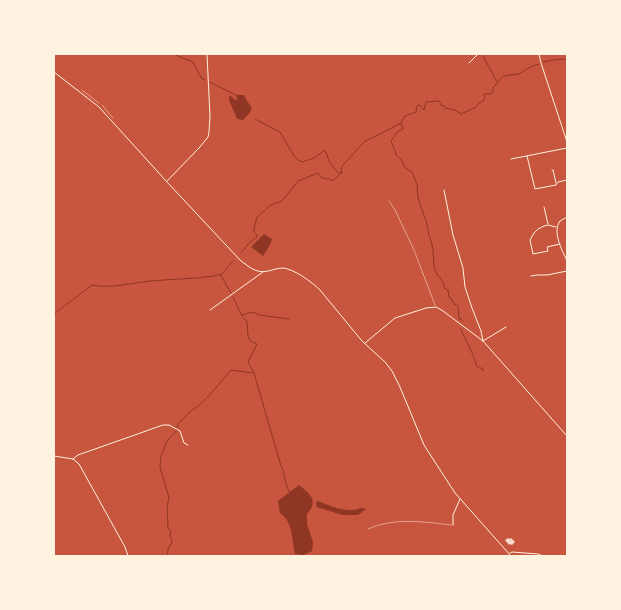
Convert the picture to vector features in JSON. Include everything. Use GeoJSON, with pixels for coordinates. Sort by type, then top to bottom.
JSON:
{"type":"FeatureCollection","features":[{"type":"Feature","properties":{"kind":"street"},"geometry":{"type":"LineString","coordinates":[[166,182],[208,137],[210,117],[207,54]]}},
{"type":"Feature","properties":{"kind":"street"},"geometry":{"type":"LineString","coordinates":[[469,63],[478,54]]}},
{"type":"Feature","properties":{"kind":"street"},"geometry":{"type":"LineString","coordinates":[[539,54],[567,142]]}},
{"type":"Feature","properties":{"kind":"street"},"geometry":{"type":"LineString","coordinates":[[54,72],[100,107],[166,182],[240,260],[250,268],[264,272]]}},
{"type":"Feature","properties":{"kind":"street"},"geometry":{"type":"LineString","coordinates":[[511,159],[567,148]]}},
{"type":"Feature","properties":{"kind":"street"},"geometry":{"type":"LineString","coordinates":[[527,156],[535,189],[567,180]]}},
{"type":"Feature","properties":{"kind":"street"},"geometry":{"type":"LineString","coordinates":[[552,170],[557,183]]}},
{"type":"Feature","properties":{"kind":"street"},"geometry":{"type":"LineString","coordinates":[[444,190],[466,287],[483,342]]}},
{"type":"Feature","properties":{"kind":"street"},"geometry":{"type":"LineString","coordinates":[[544,207],[548,225]]}},
{"type":"Feature","properties":{"kind":"street"},"geometry":{"type":"LineString","coordinates":[[567,217],[561,220],[556,227],[567,261]]}},
{"type":"Feature","properties":{"kind":"street"},"geometry":{"type":"LineString","coordinates":[[556,227],[548,225],[538,229],[531,237],[530,242],[533,254],[548,251],[547,247],[560,244]]}},
{"type":"Feature","properties":{"kind":"street"},"geometry":{"type":"LineString","coordinates":[[210,310],[264,272],[276,269],[284,268],[293,271],[315,285],[365,344],[392,371],[424,445],[449,485],[511,556]]}},
{"type":"Feature","properties":{"kind":"street"},"geometry":{"type":"LineString","coordinates":[[531,276],[567,271]]}},
{"type":"Feature","properties":{"kind":"street"},"geometry":{"type":"LineString","coordinates":[[365,344],[395,318],[426,308],[436,307],[443,310],[483,342],[567,436]]}},
{"type":"Feature","properties":{"kind":"street"},"geometry":{"type":"LineString","coordinates":[[483,342],[506,327]]}},
{"type":"Feature","properties":{"kind":"street"},"geometry":{"type":"LineString","coordinates":[[73,460],[78,455],[163,425],[169,425],[180,431],[184,443],[188,445]]}},
{"type":"Feature","properties":{"kind":"street"},"geometry":{"type":"LineString","coordinates":[[54,456],[73,460],[81,467],[125,547],[128,556]]}},
{"type":"Feature","properties":{"kind":"street"},"geometry":{"type":"LineString","coordinates":[[453,525],[453,515],[460,499]]}},
{"type":"Feature","properties":{"kind":"street"},"geometry":{"type":"LineString","coordinates":[[509,554],[512,552],[543,556]]}},
{"type":"Feature","properties":{"kind":"lane"},"geometry":{"type":"LineString","coordinates":[[389,201],[414,250],[436,307]]}},
{"type":"Feature","properties":{"kind":"lane"},"geometry":{"type":"LineString","coordinates":[[368,529],[410,520],[453,525]]}},
{"type":"Feature","properties":{"kind":"shaded area"},"geometry":{"type":"Polygon","coordinates":[[[236,95],[244,95],[251,107],[243,120],[237,119],[229,100],[231,96],[236,100],[236,95]]]}},
{"type":"Feature","properties":{"kind":"shaded area"},"geometry":{"type":"Polygon","coordinates":[[[264,234],[272,239],[263,256],[251,247],[264,234]]]}},
{"type":"Feature","properties":{"kind":"shaded area"},"geometry":{"type":"Polygon","coordinates":[[[299,485],[310,494],[313,501],[311,509],[307,514],[307,524],[313,542],[312,551],[304,555],[295,554],[290,526],[280,513],[278,501],[299,485]]]}},
{"type":"Feature","properties":{"kind":"shaded area"},"geometry":{"type":"Polygon","coordinates":[[[318,501],[345,510],[366,509],[358,515],[342,515],[317,507],[316,503],[318,501]]]}},
{"type":"Feature","properties":{"kind":"building"},"geometry":{"type":"Polygon","coordinates":[[[508,538],[515,542],[512,545],[509,545],[505,540],[508,538]]]}},
{"type":"Feature","properties":{"kind":"waterway"},"geometry":{"type":"LineString","coordinates":[[173,54],[193,62],[202,79],[205,80]]}},
{"type":"Feature","properties":{"kind":"waterway"},"geometry":{"type":"LineString","coordinates":[[479,55],[482,54],[497,82]]}},
{"type":"Feature","properties":{"kind":"waterway"},"geometry":{"type":"LineString","coordinates":[[543,62],[567,59]]}},
{"type":"Feature","properties":{"kind":"waterway"},"geometry":{"type":"LineString","coordinates":[[241,253],[257,237],[254,232],[257,217],[271,205],[282,201],[298,181],[318,173],[322,178],[332,181],[342,173],[343,165],[365,141],[401,123],[405,116],[416,112],[417,106],[420,105],[424,110],[426,102],[439,101],[445,108],[455,110],[461,114],[476,107],[485,99],[485,94],[491,94],[493,88],[503,76],[519,74],[539,64]]}},
{"type":"Feature","properties":{"kind":"waterway"},"geometry":{"type":"LineString","coordinates":[[209,82],[236,95]]}},
{"type":"Feature","properties":{"kind":"waterway"},"geometry":{"type":"LineString","coordinates":[[255,119],[280,132],[297,159],[302,162],[314,158],[325,150],[330,163],[338,173],[342,172]]}},
{"type":"Feature","properties":{"kind":"waterway"},"geometry":{"type":"LineString","coordinates":[[397,156],[391,141],[397,132],[403,129],[401,123]]}},
{"type":"Feature","properties":{"kind":"waterway"},"geometry":{"type":"LineString","coordinates":[[398,157],[405,168],[412,172],[417,184],[418,198],[433,249],[434,267],[444,284],[444,288],[448,290],[449,297],[458,306],[459,319],[462,321]]}},
{"type":"Feature","properties":{"kind":"waterway"},"geometry":{"type":"LineString","coordinates":[[54,314],[92,285],[114,286],[214,276],[222,274],[233,261]]}},
{"type":"Feature","properties":{"kind":"waterway"},"geometry":{"type":"LineString","coordinates":[[220,274],[231,293]]}},
{"type":"Feature","properties":{"kind":"waterway"},"geometry":{"type":"LineString","coordinates":[[233,297],[243,318],[247,321],[250,341],[257,344],[248,362],[254,373],[281,466]]}},
{"type":"Feature","properties":{"kind":"waterway"},"geometry":{"type":"LineString","coordinates":[[242,315],[253,312],[259,315],[289,319]]}},
{"type":"Feature","properties":{"kind":"waterway"},"geometry":{"type":"LineString","coordinates":[[461,329],[476,365],[482,368],[483,371]]}},
{"type":"Feature","properties":{"kind":"waterway"},"geometry":{"type":"LineString","coordinates":[[177,428],[178,424],[208,397],[231,370],[253,373]]}},
{"type":"Feature","properties":{"kind":"waterway"},"geometry":{"type":"LineString","coordinates":[[168,556],[172,540],[171,532],[168,528],[167,507],[169,498],[160,467],[161,456],[167,441],[177,430]]}},
{"type":"Feature","properties":{"kind":"waterway"},"geometry":{"type":"LineString","coordinates":[[282,467],[290,493]]}}]}
